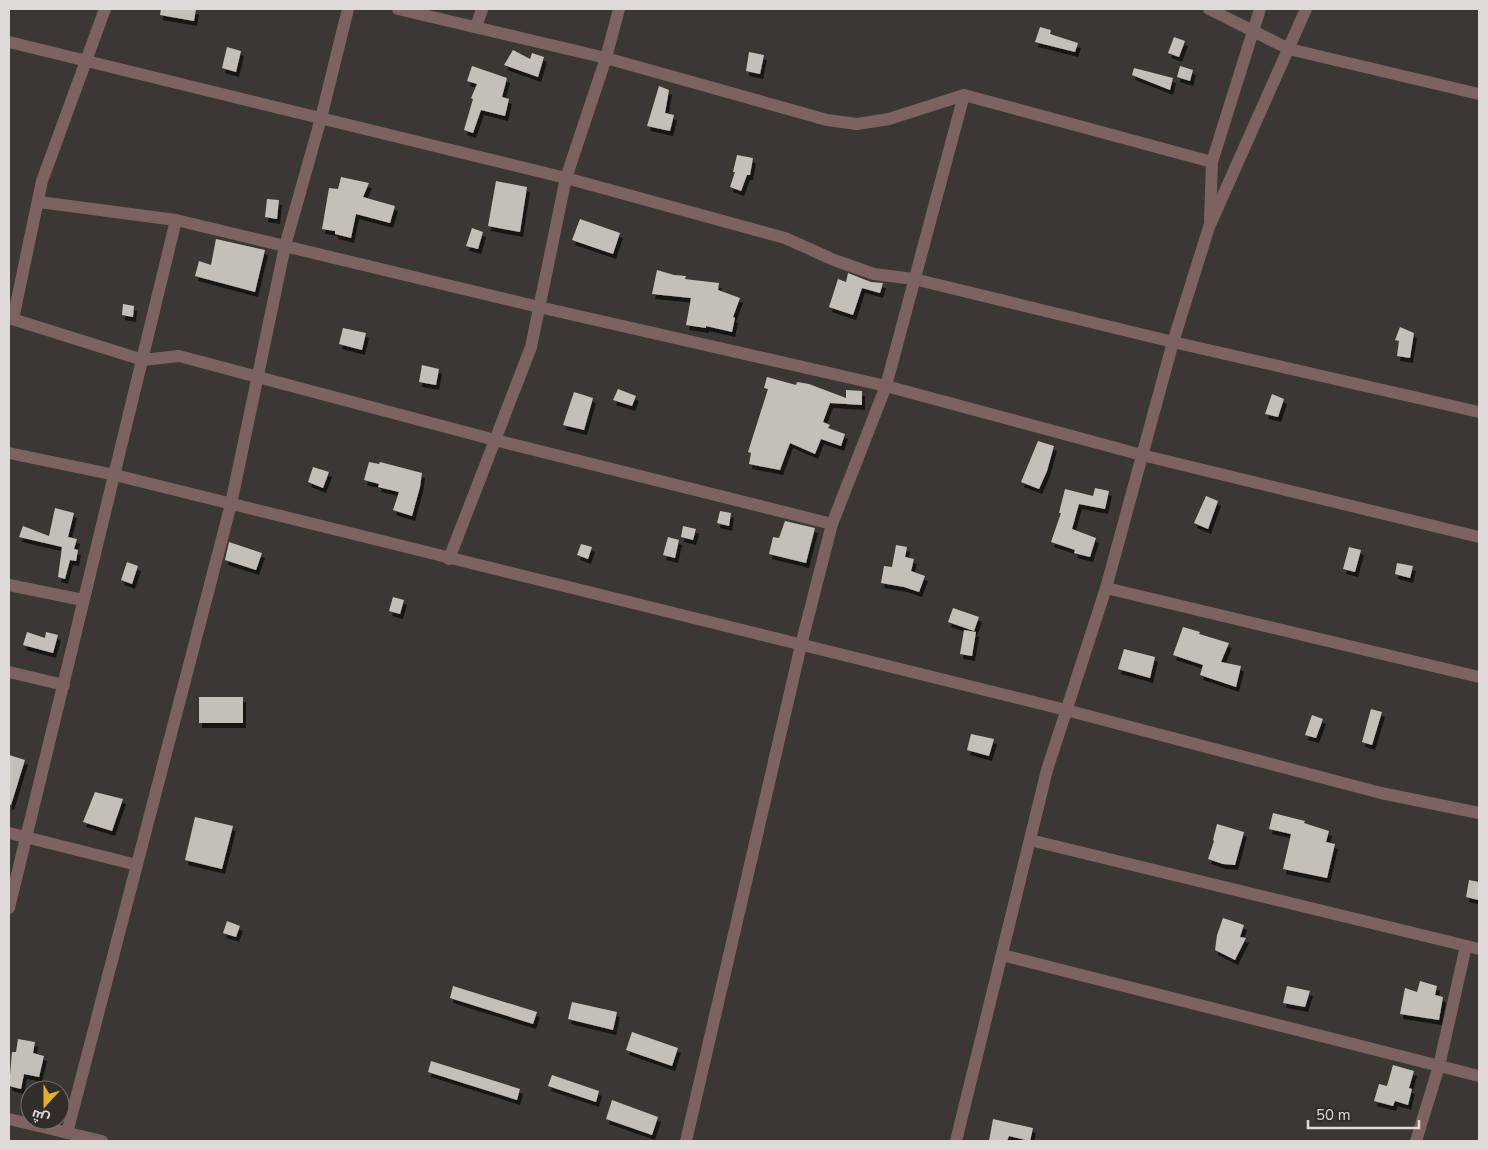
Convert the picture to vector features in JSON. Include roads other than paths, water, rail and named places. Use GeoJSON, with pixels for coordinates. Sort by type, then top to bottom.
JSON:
{"type":"FeatureCollection","features":[{"type":"Feature","properties":{"kind":"street"},"geometry":{"type":"LineString","coordinates":[[105,9],[42,180],[39,202],[11,318],[143,360],[180,356],[495,440],[832,524]]}},
{"type":"Feature","properties":{"kind":"street"},"geometry":{"type":"LineString","coordinates":[[74,1137],[137,865],[231,504],[285,246],[321,118],[348,9]]}},
{"type":"Feature","properties":{"kind":"street"},"geometry":{"type":"LineString","coordinates":[[398,9],[606,58],[827,120],[857,124],[889,119],[964,94],[1212,162]]}},
{"type":"Feature","properties":{"kind":"street"},"geometry":{"type":"LineString","coordinates":[[476,27],[482,9]]}},
{"type":"Feature","properties":{"kind":"street"},"geometry":{"type":"LineString","coordinates":[[449,559],[530,347],[566,178],[606,58],[619,9]]}},
{"type":"Feature","properties":{"kind":"street"},"geometry":{"type":"LineString","coordinates":[[1209,9],[1289,49],[1479,94]]}},
{"type":"Feature","properties":{"kind":"street"},"geometry":{"type":"LineString","coordinates":[[1209,227],[1212,162],[1260,9]]}},
{"type":"Feature","properties":{"kind":"street"},"geometry":{"type":"LineString","coordinates":[[956,1141],[1047,770],[1106,588],[1173,342],[1209,227],[1306,9]]}},
{"type":"Feature","properties":{"kind":"street"},"geometry":{"type":"LineString","coordinates":[[9,42],[566,178],[785,238],[834,260],[874,274],[914,279],[1173,342],[1479,412]]}},
{"type":"Feature","properties":{"kind":"street"},"geometry":{"type":"LineString","coordinates":[[686,1141],[801,645],[832,524],[886,386],[964,94]]}},
{"type":"Feature","properties":{"kind":"street"},"geometry":{"type":"LineString","coordinates":[[39,202],[176,220],[539,307],[886,386],[1142,455],[1479,537]]}},
{"type":"Feature","properties":{"kind":"street"},"geometry":{"type":"LineString","coordinates":[[9,908],[176,220]]}},
{"type":"Feature","properties":{"kind":"street"},"geometry":{"type":"LineString","coordinates":[[9,453],[115,475],[1066,710],[1381,793],[1479,813]]}},
{"type":"Feature","properties":{"kind":"street"},"geometry":{"type":"LineString","coordinates":[[9,585],[83,600]]}},
{"type":"Feature","properties":{"kind":"street"},"geometry":{"type":"LineString","coordinates":[[1106,588],[1479,677]]}},
{"type":"Feature","properties":{"kind":"street"},"geometry":{"type":"LineString","coordinates":[[9,672],[64,685]]}},
{"type":"Feature","properties":{"kind":"street"},"geometry":{"type":"LineString","coordinates":[[9,833],[137,865]]}},
{"type":"Feature","properties":{"kind":"street"},"geometry":{"type":"LineString","coordinates":[[1030,840],[1479,949]]}},
{"type":"Feature","properties":{"kind":"street"},"geometry":{"type":"LineString","coordinates":[[1416,1141],[1439,1066],[1466,946]]}},
{"type":"Feature","properties":{"kind":"street"},"geometry":{"type":"LineString","coordinates":[[1002,955],[1479,1076]]}},
{"type":"Feature","properties":{"kind":"street"},"geometry":{"type":"LineString","coordinates":[[9,1119],[74,1137],[102,1141]]}}]}
